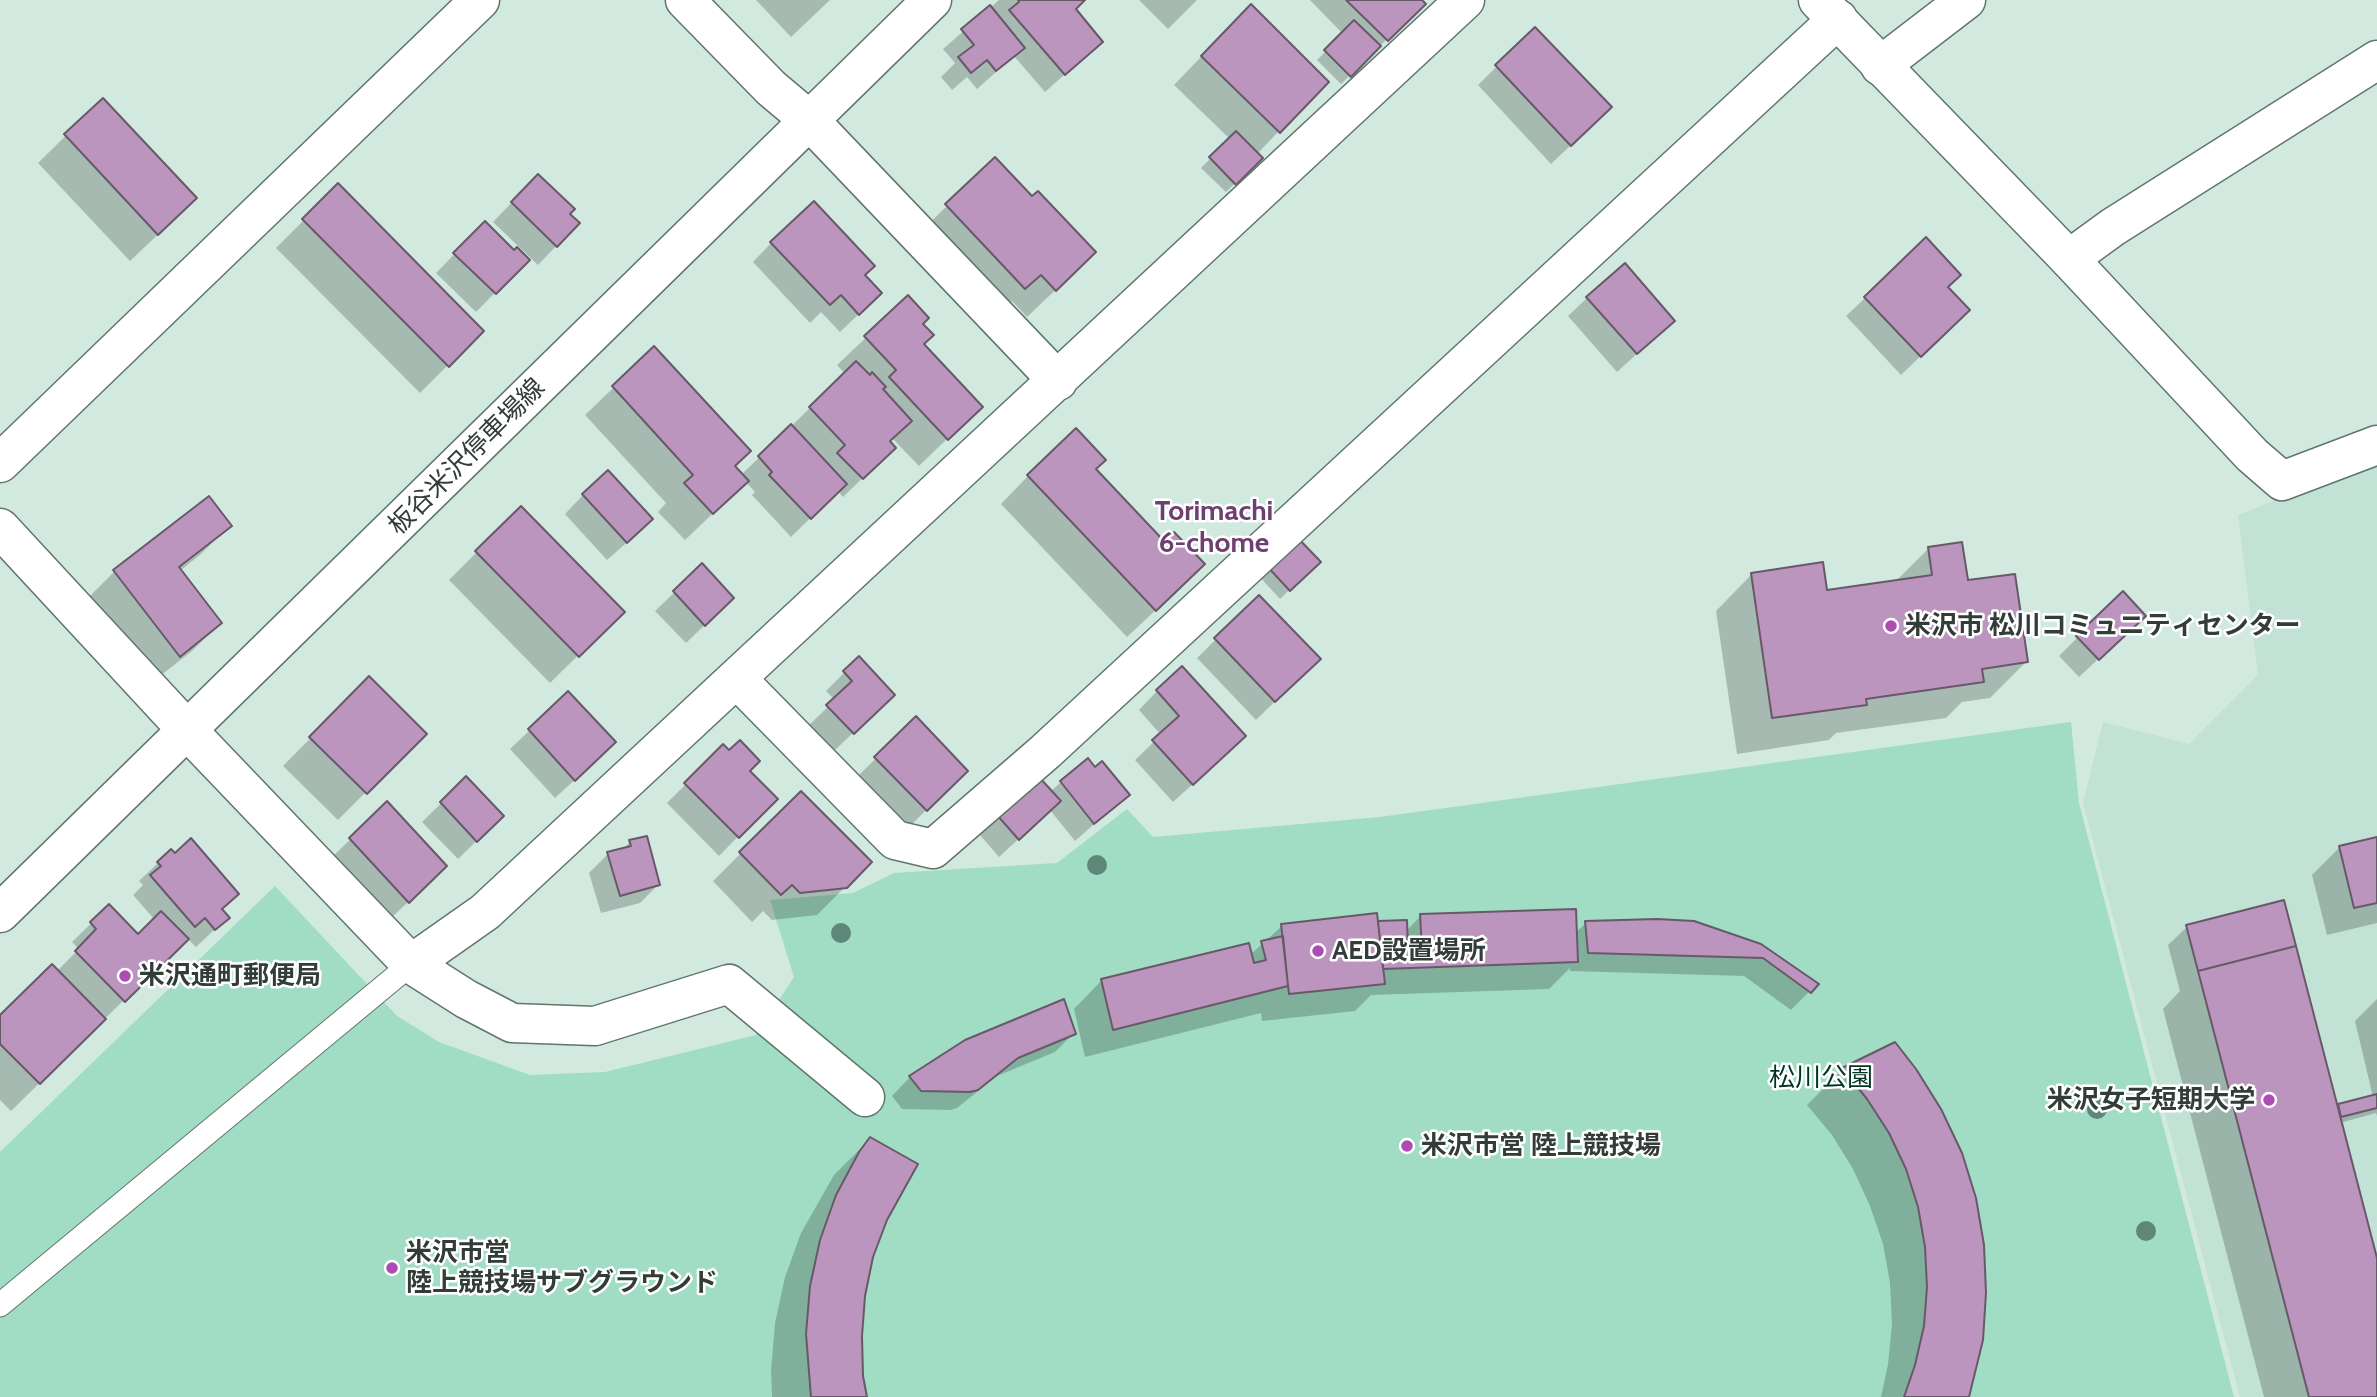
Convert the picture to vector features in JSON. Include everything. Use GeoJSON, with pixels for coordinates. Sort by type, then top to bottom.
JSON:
{"type":"FeatureCollection","features":[{"type":"Feature","properties":{"kind":"street"},"geometry":{"type":"LineString","coordinates":[[0,463],[480,0]]}},
{"type":"Feature","properties":{"kind":"street"},"geometry":{"type":"LineString","coordinates":[[685,0],[771,88],[809,120],[1058,380]]}},
{"type":"Feature","properties":{"kind":"street","name":"板谷米沢停車場線"},"geometry":{"type":"LineString","coordinates":[[0,913],[932,0]]}},
{"type":"Feature","properties":{"kind":"street"},"geometry":{"type":"LineString","coordinates":[[411,964],[485,912],[1465,0]]}},
{"type":"Feature","properties":{"kind":"street"},"geometry":{"type":"LineString","coordinates":[[1880,66],[1966,0]]}},
{"type":"Feature","properties":{"kind":"street"},"geometry":{"type":"LineString","coordinates":[[737,679],[895,840],[933,849],[1055,742],[1828,10],[2069,259],[2252,455],[2282,481],[2377,445]]}},
{"type":"Feature","properties":{"kind":"street"},"geometry":{"type":"LineString","coordinates":[[2069,259],[2113,227],[2377,60]]}},
{"type":"Feature","properties":{"kind":"street"},"geometry":{"type":"LineString","coordinates":[[0,528],[188,731],[411,964],[466,999],[513,1023],[595,1026],[729,984],[865,1097]]}},
{"type":"Feature","properties":{"kind":"lane"},"geometry":{"type":"LineString","coordinates":[[0,1305],[411,964]]}},
{"type":"Feature","properties":{"kind":"shaded area","name":"米沢女子短期大学"},"geometry":{"type":"Polygon","coordinates":[[[2377,460],[2377,1397],[2240,1397],[2083,803],[2103,722],[2189,744],[2258,675],[2238,515],[2377,460]]]}},
{"type":"Feature","properties":{"kind":"green space","name":"松川公園"},"geometry":{"type":"Polygon","coordinates":[[[2071,722],[2079,803],[2234,1397],[0,1397],[0,1152],[275,886],[397,1016],[439,1042],[530,1075],[605,1072],[756,1035],[794,977],[770,900],[853,893],[894,873],[1057,863],[1127,809],[1153,837],[1380,817],[2071,722]]]}},
{"type":"Feature","properties":{"kind":"building"},"geometry":{"type":"Polygon","coordinates":[[[1018,0],[1085,0],[1076,9],[1103,42],[1065,75],[1009,10],[1018,0]]]}},
{"type":"Feature","properties":{"kind":"building"},"geometry":{"type":"Polygon","coordinates":[[[1346,0],[1422,0],[1426,4],[1388,41],[1346,0]]]}},
{"type":"Feature","properties":{"kind":"building"},"geometry":{"type":"Polygon","coordinates":[[[1251,4],[1329,82],[1280,133],[1201,56],[1251,4]]]}},
{"type":"Feature","properties":{"kind":"building"},"geometry":{"type":"Polygon","coordinates":[[[990,5],[1025,48],[996,71],[987,60],[971,73],[958,57],[974,45],[961,29],[990,5]]]}},
{"type":"Feature","properties":{"kind":"building"},"geometry":{"type":"Polygon","coordinates":[[[1354,20],[1381,46],[1351,77],[1324,50],[1354,20]]]}},
{"type":"Feature","properties":{"kind":"building"},"geometry":{"type":"Polygon","coordinates":[[[1535,27],[1612,107],[1571,146],[1495,65],[1535,27]]]}},
{"type":"Feature","properties":{"kind":"building"},"geometry":{"type":"Polygon","coordinates":[[[103,98],[197,198],[158,235],[64,134],[103,98]]]}},
{"type":"Feature","properties":{"kind":"building"},"geometry":{"type":"Polygon","coordinates":[[[1236,131],[1263,158],[1236,185],[1209,157],[1236,131]]]}},
{"type":"Feature","properties":{"kind":"building"},"geometry":{"type":"Polygon","coordinates":[[[995,157],[1032,196],[1038,191],[1096,252],[1056,291],[1041,275],[1025,289],[945,204],[995,157]]]}},
{"type":"Feature","properties":{"kind":"building"},"geometry":{"type":"Polygon","coordinates":[[[538,174],[575,209],[570,214],[580,223],[557,247],[511,202],[538,174]]]}},
{"type":"Feature","properties":{"kind":"building"},"geometry":{"type":"Polygon","coordinates":[[[338,183],[484,331],[449,367],[302,219],[338,183]]]}},
{"type":"Feature","properties":{"kind":"building"},"geometry":{"type":"Polygon","coordinates":[[[814,201],[875,266],[865,275],[882,293],[859,315],[841,295],[830,305],[770,242],[814,201]]]}},
{"type":"Feature","properties":{"kind":"building"},"geometry":{"type":"Polygon","coordinates":[[[485,221],[514,250],[517,247],[530,260],[496,294],[453,253],[485,221]]]}},
{"type":"Feature","properties":{"kind":"building"},"geometry":{"type":"Polygon","coordinates":[[[1926,237],[1961,275],[1948,287],[1970,310],[1921,357],[1864,297],[1926,237]]]}},
{"type":"Feature","properties":{"kind":"building"},"geometry":{"type":"Polygon","coordinates":[[[1625,263],[1675,321],[1637,354],[1586,297],[1625,263]]]}},
{"type":"Feature","properties":{"kind":"building"},"geometry":{"type":"Polygon","coordinates":[[[908,295],[929,318],[923,324],[934,335],[924,344],[983,407],[948,440],[889,377],[896,370],[864,336],[908,295]]]}},
{"type":"Feature","properties":{"kind":"building"},"geometry":{"type":"Polygon","coordinates":[[[654,346],[751,451],[735,466],[749,481],[713,514],[684,483],[693,475],[612,386],[654,346]]]}},
{"type":"Feature","properties":{"kind":"building"},"geometry":{"type":"Polygon","coordinates":[[[856,361],[870,375],[872,372],[886,387],[883,389],[912,421],[890,441],[896,448],[863,479],[837,453],[845,445],[809,407],[856,361]]]}},
{"type":"Feature","properties":{"kind":"building"},"geometry":{"type":"Polygon","coordinates":[[[791,424],[847,484],[811,519],[769,475],[772,472],[758,456],[791,424]]]}},
{"type":"Feature","properties":{"kind":"building"},"geometry":{"type":"Polygon","coordinates":[[[1076,428],[1106,460],[1096,469],[1164,541],[1174,532],[1205,564],[1156,611],[1027,475],[1076,428]]]}},
{"type":"Feature","properties":{"kind":"building"},"geometry":{"type":"Polygon","coordinates":[[[608,470],[653,519],[627,543],[582,494],[608,470]]]}},
{"type":"Feature","properties":{"kind":"building"},"geometry":{"type":"Polygon","coordinates":[[[209,496],[232,526],[179,567],[222,623],[180,657],[113,570],[209,496]]]}},
{"type":"Feature","properties":{"kind":"building"},"geometry":{"type":"Polygon","coordinates":[[[521,506],[625,612],[579,657],[475,551],[521,506]]]}},
{"type":"Feature","properties":{"kind":"building"},"geometry":{"type":"Polygon","coordinates":[[[1295,535],[1321,562],[1290,591],[1265,564],[1295,535]]]}},
{"type":"Feature","properties":{"kind":"building","name":"米沢市 松川コミュニティセンター"},"geometry":{"type":"Polygon","coordinates":[[[1962,542],[1968,580],[2015,574],[2028,662],[1982,669],[1984,682],[1866,699],[1867,705],[1772,718],[1751,573],[1823,562],[1827,590],[1932,575],[1928,547],[1962,542]]]}},
{"type":"Feature","properties":{"kind":"building"},"geometry":{"type":"Polygon","coordinates":[[[702,563],[734,598],[705,626],[673,591],[702,563]]]}},
{"type":"Feature","properties":{"kind":"building"},"geometry":{"type":"Polygon","coordinates":[[[2123,591],[2146,616],[2099,660],[2076,636],[2123,591]]]}},
{"type":"Feature","properties":{"kind":"building"},"geometry":{"type":"Polygon","coordinates":[[[1259,595],[1321,659],[1275,702],[1214,638],[1259,595]]]}},
{"type":"Feature","properties":{"kind":"building"},"geometry":{"type":"Polygon","coordinates":[[[859,656],[895,695],[854,734],[826,705],[852,681],[843,671],[859,656]]]}},
{"type":"Feature","properties":{"kind":"building"},"geometry":{"type":"Polygon","coordinates":[[[1182,666],[1246,736],[1193,785],[1152,740],[1179,716],[1156,690],[1182,666]]]}},
{"type":"Feature","properties":{"kind":"building"},"geometry":{"type":"Polygon","coordinates":[[[369,676],[427,734],[367,794],[309,737],[369,676]]]}},
{"type":"Feature","properties":{"kind":"building"},"geometry":{"type":"Polygon","coordinates":[[[568,691],[616,742],[575,781],[528,729],[568,691]]]}},
{"type":"Feature","properties":{"kind":"building"},"geometry":{"type":"Polygon","coordinates":[[[916,716],[968,771],[927,811],[874,757],[916,716]]]}},
{"type":"Feature","properties":{"kind":"building"},"geometry":{"type":"Polygon","coordinates":[[[740,740],[760,761],[750,771],[778,799],[739,838],[684,783],[723,744],[729,750],[740,740]]]}},
{"type":"Feature","properties":{"kind":"building"},"geometry":{"type":"Polygon","coordinates":[[[1088,758],[1095,767],[1102,761],[1130,795],[1094,824],[1060,781],[1088,758]]]}},
{"type":"Feature","properties":{"kind":"building"},"geometry":{"type":"Polygon","coordinates":[[[466,776],[504,816],[477,842],[440,802],[466,776]]]}},
{"type":"Feature","properties":{"kind":"building"},"geometry":{"type":"Polygon","coordinates":[[[1039,777],[1061,801],[1019,840],[997,815],[1039,777]]]}},
{"type":"Feature","properties":{"kind":"building"},"geometry":{"type":"Polygon","coordinates":[[[801,791],[872,862],[847,888],[800,893],[792,885],[781,895],[739,852],[801,791]]]}},
{"type":"Feature","properties":{"kind":"building"},"geometry":{"type":"Polygon","coordinates":[[[387,801],[447,866],[409,903],[349,838],[387,801]]]}},
{"type":"Feature","properties":{"kind":"building"},"geometry":{"type":"Polygon","coordinates":[[[647,836],[660,885],[620,896],[607,852],[631,846],[629,840],[647,836]]]}},
{"type":"Feature","properties":{"kind":"building"},"geometry":{"type":"Polygon","coordinates":[[[2377,837],[2377,903],[2354,908],[2339,846],[2377,837]]]}},
{"type":"Feature","properties":{"kind":"building"},"geometry":{"type":"Polygon","coordinates":[[[191,838],[239,894],[222,909],[230,918],[215,930],[205,918],[195,927],[150,875],[161,866],[157,862],[171,849],[175,853],[191,838]]]}},
{"type":"Feature","properties":{"kind":"building"},"geometry":{"type":"Polygon","coordinates":[[[2284,900],[2296,946],[2198,971],[2186,925],[2284,900]]]}},
{"type":"Feature","properties":{"kind":"building","name":"米沢通町郵便局"},"geometry":{"type":"Polygon","coordinates":[[[109,904],[138,934],[161,911],[189,939],[125,1002],[75,951],[96,929],[90,922],[109,904]]]}},
{"type":"Feature","properties":{"kind":"building"},"geometry":{"type":"Polygon","coordinates":[[[1576,909],[1578,962],[1383,969],[1378,921],[1407,920],[1408,951],[1422,950],[1420,914],[1576,909]]]}},
{"type":"Feature","properties":{"kind":"building"},"geometry":{"type":"Polygon","coordinates":[[[1377,913],[1385,984],[1289,994],[1281,924],[1377,913]]]}},
{"type":"Feature","properties":{"kind":"building"},"geometry":{"type":"Polygon","coordinates":[[[1585,921],[1694,921],[1761,944],[1819,984],[1811,993],[1763,958],[1588,953],[1585,921]]]}},
{"type":"Feature","properties":{"kind":"building"},"geometry":{"type":"Polygon","coordinates":[[[1283,936],[1288,986],[1113,1030],[1101,979],[1249,943],[1254,963],[1266,960],[1261,941],[1283,936]]]}},
{"type":"Feature","properties":{"kind":"building"},"geometry":{"type":"Polygon","coordinates":[[[2296,946],[2377,1258],[2377,1397],[2309,1397],[2198,971],[2296,946]]]}},
{"type":"Feature","properties":{"kind":"building"},"geometry":{"type":"Polygon","coordinates":[[[52,964],[106,1019],[40,1084],[0,1044],[0,1015],[52,964]]]}},
{"type":"Feature","properties":{"kind":"building"},"geometry":{"type":"Polygon","coordinates":[[[1064,999],[1076,1034],[1018,1058],[978,1090],[921,1091],[909,1076],[965,1040],[1064,999]]]}},
{"type":"Feature","properties":{"kind":"building"},"geometry":{"type":"Polygon","coordinates":[[[1895,1042],[1941,1109],[1962,1153],[1976,1198],[1984,1245],[1986,1293],[1983,1340],[1969,1397],[1904,1397],[1924,1326],[1927,1287],[1925,1247],[1918,1207],[1906,1169],[1889,1133],[1842,1068],[1895,1042]]]}},
{"type":"Feature","properties":{"kind":"building"},"geometry":{"type":"Polygon","coordinates":[[[2377,1094],[2377,1108],[2341,1117],[2338,1104],[2377,1094]]]}},
{"type":"Feature","properties":{"kind":"building"},"geometry":{"type":"Polygon","coordinates":[[[870,1137],[918,1164],[887,1220],[873,1257],[865,1296],[862,1336],[863,1376],[867,1397],[811,1397],[806,1334],[810,1286],[820,1240],[836,1195],[870,1137]]]}},
{"type":"Feature","properties":{"kind":"place","name":"米沢市 松川コミュニティセンター"},"geometry":{"type":"Point","coordinates":[1891,626]}},
{"type":"Feature","properties":{"kind":"place","name":"AED設置場所"},"geometry":{"type":"Point","coordinates":[1318,951]}},
{"type":"Feature","properties":{"kind":"place","name":"米沢通町郵便局"},"geometry":{"type":"Point","coordinates":[125,976]}},
{"type":"Feature","properties":{"kind":"place","name":"米沢女子短期大学"},"geometry":{"type":"Point","coordinates":[2269,1100]}},
{"type":"Feature","properties":{"kind":"place","name":"米沢市営 陸上競技場"},"geometry":{"type":"Point","coordinates":[1407,1146]}},
{"type":"Feature","properties":{"kind":"place","name":"米沢市営 陸上競技場サブグラウンド"},"geometry":{"type":"Point","coordinates":[392,1268]}},
{"type":"Feature","properties":{"kind":"district","name":"Torimachi 6-chome"},"geometry":{"type":"Point","coordinates":[1214,528]}}]}
